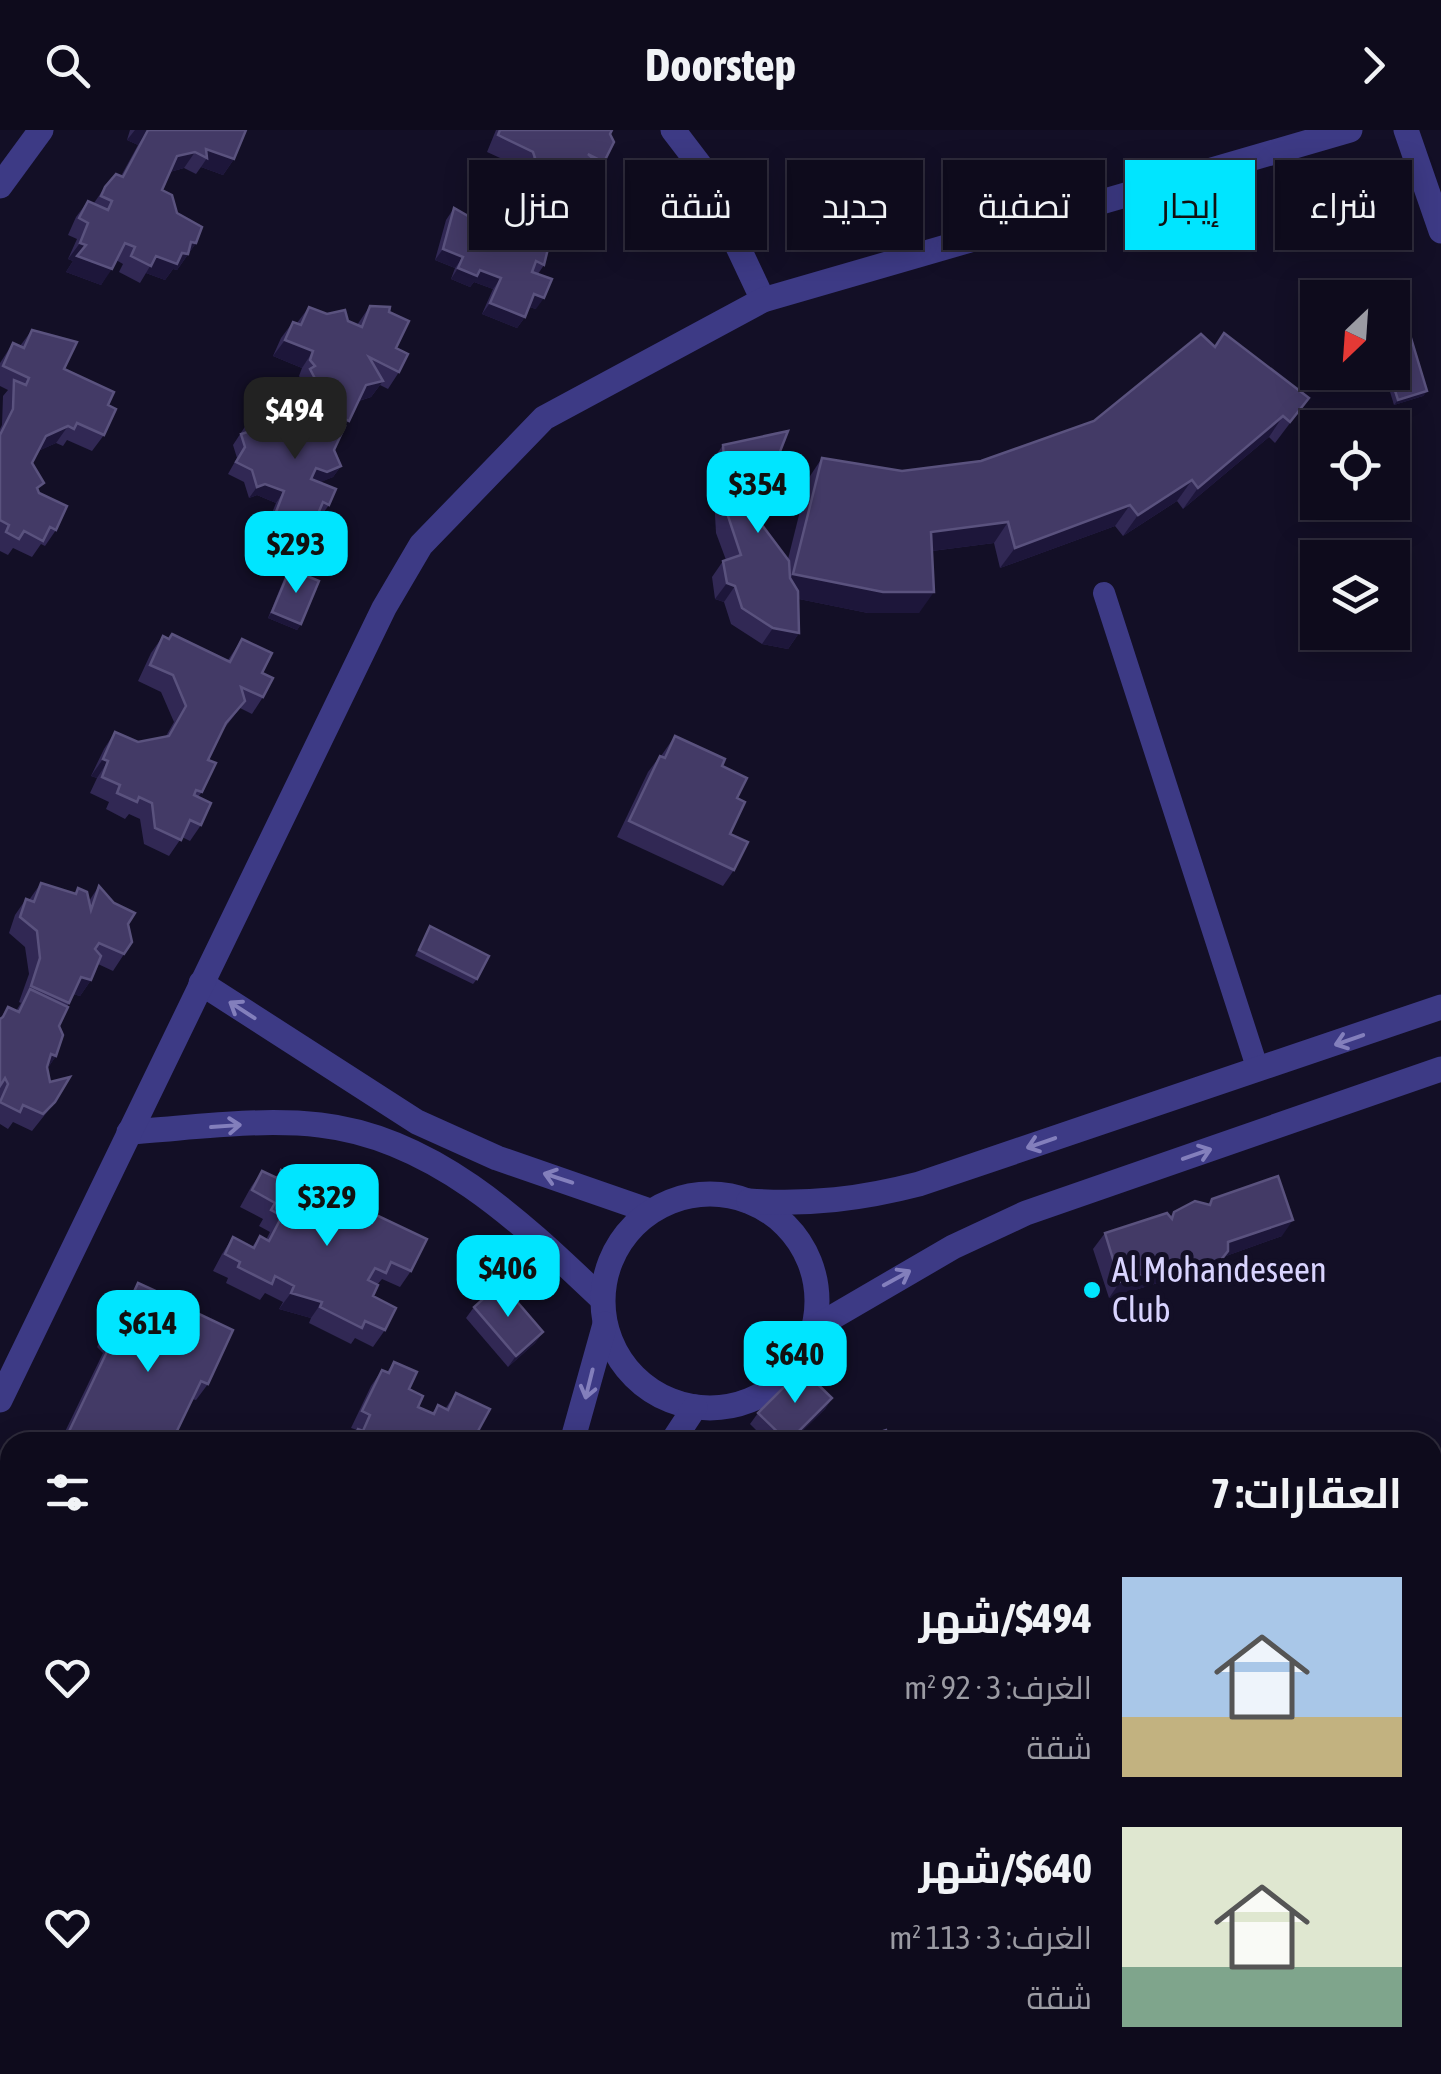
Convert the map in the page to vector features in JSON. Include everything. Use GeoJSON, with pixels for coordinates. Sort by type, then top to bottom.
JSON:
{"type":"FeatureCollection","features":[{"type":"Feature","properties":{"kind":"street"},"geometry":{"type":"LineString","coordinates":[[0,186],[40,130]]}},
{"type":"Feature","properties":{"kind":"street"},"geometry":{"type":"LineString","coordinates":[[673,130],[699,164],[763,300]]}},
{"type":"Feature","properties":{"kind":"street"},"geometry":{"type":"LineString","coordinates":[[3,1385],[354,664],[421,546],[544,418],[763,300],[1350,130]]}},
{"type":"Feature","properties":{"kind":"street"},"geometry":{"type":"LineString","coordinates":[[1406,130],[1441,231]]}},
{"type":"Feature","properties":{"kind":"street"},"geometry":{"type":"LineString","coordinates":[[200,983],[418,1122],[497,1158],[650,1211]]}},
{"type":"Feature","properties":{"kind":"street"},"geometry":{"type":"LineString","coordinates":[[574,1432],[615,1249],[650,1211],[699,1194],[800,1204],[852,1201],[920,1184],[1441,1007]]}},
{"type":"Feature","properties":{"kind":"street"},"geometry":{"type":"LineString","coordinates":[[814,1328],[953,1247],[1026,1213],[1441,1070]]}},
{"type":"Feature","properties":{"kind":"street"},"geometry":{"type":"LineString","coordinates":[[129,1132],[321,1125],[385,1140],[453,1175],[517,1218],[603,1311],[628,1370],[648,1388],[695,1407],[746,1402],[770,1390],[789,1373],[814,1328],[818,1302],[806,1252],[772,1213],[750,1201]]}},
{"type":"Feature","properties":{"kind":"street"},"geometry":{"type":"LineString","coordinates":[[679,1432],[695,1407]]}},
{"type":"Feature","properties":{"kind":"lane"},"geometry":{"type":"LineString","coordinates":[[1104,593],[1258,1070]]}},
{"type":"Feature","properties":{"kind":"building"},"geometry":{"type":"Polygon","coordinates":[[[148,130],[246,130],[234,159],[206,149],[207,158],[195,152],[177,156],[162,190],[172,195],[177,213],[202,227],[196,243],[191,242],[188,254],[182,253],[177,264],[156,256],[151,266],[131,256],[135,247],[125,243],[112,269],[77,256],[86,245],[80,243],[88,223],[79,218],[88,201],[108,210],[112,201],[101,196],[105,187],[116,174],[123,177],[148,130]]]}},
{"type":"Feature","properties":{"kind":"building"},"geometry":{"type":"Polygon","coordinates":[[[500,130],[612,130],[614,142],[605,160],[588,154],[594,160],[532,160],[533,152],[498,135],[500,130]]]}},
{"type":"Feature","properties":{"kind":"building"},"geometry":{"type":"Polygon","coordinates":[[[454,208],[469,217],[469,250],[548,250],[544,265],[536,261],[532,272],[552,279],[544,298],[534,294],[525,317],[490,303],[501,278],[480,270],[477,276],[458,268],[463,257],[443,249],[454,208]]]}},
{"type":"Feature","properties":{"kind":"building"},"geometry":{"type":"Polygon","coordinates":[[[370,306],[390,307],[389,312],[409,321],[396,348],[408,354],[399,372],[369,357],[383,381],[366,385],[349,421],[313,403],[320,388],[310,369],[315,366],[310,360],[313,351],[285,340],[293,322],[301,325],[309,307],[327,314],[345,310],[348,321],[362,327],[370,306]]]}},
{"type":"Feature","properties":{"kind":"building"},"geometry":{"type":"Polygon","coordinates":[[[32,330],[77,342],[64,369],[114,392],[108,405],[116,409],[104,435],[77,423],[74,429],[68,426],[46,436],[32,463],[44,483],[37,488],[39,493],[67,506],[56,530],[50,527],[43,541],[24,531],[19,539],[6,532],[9,525],[0,520],[0,435],[13,409],[14,380],[26,385],[29,378],[3,366],[13,343],[24,348],[32,330]]]}},
{"type":"Feature","properties":{"kind":"building"},"geometry":{"type":"Polygon","coordinates":[[[1224,333],[1309,398],[1290,422],[1283,416],[1198,488],[1192,480],[1138,515],[1130,505],[1015,548],[1008,522],[931,532],[934,592],[883,592],[793,574],[822,458],[902,471],[981,461],[1094,421],[1201,334],[1215,347],[1224,333]]]}},
{"type":"Feature","properties":{"kind":"building"},"geometry":{"type":"Polygon","coordinates":[[[1410,338],[1427,391],[1398,400],[1395,390],[1410,390],[1410,338]]]}},
{"type":"Feature","properties":{"kind":"building"},"geometry":{"type":"Polygon","coordinates":[[[309,408],[345,426],[334,450],[341,466],[327,472],[316,468],[311,479],[336,489],[329,505],[323,502],[314,523],[295,515],[281,521],[276,512],[284,491],[265,484],[257,487],[252,470],[236,462],[245,447],[241,434],[251,431],[248,422],[273,433],[296,417],[303,421],[309,408]]]}},
{"type":"Feature","properties":{"kind":"building"},"geometry":{"type":"Polygon","coordinates":[[[788,431],[760,503],[762,525],[789,561],[790,578],[798,591],[799,633],[773,628],[742,608],[735,586],[727,583],[723,561],[741,555],[728,516],[723,445],[788,431]]]}},
{"type":"Feature","properties":{"kind":"building"},"geometry":{"type":"Polygon","coordinates":[[[290,569],[319,581],[301,624],[272,612],[290,569]]]}},
{"type":"Feature","properties":{"kind":"building"},"geometry":{"type":"Polygon","coordinates":[[[172,634],[230,662],[242,639],[272,653],[262,673],[273,678],[263,697],[241,687],[245,701],[226,723],[208,760],[216,763],[202,792],[196,790],[194,795],[211,803],[201,825],[190,820],[181,840],[155,828],[152,803],[139,797],[137,802],[117,793],[120,785],[102,777],[108,761],[103,759],[115,732],[138,742],[169,736],[186,706],[173,675],[150,665],[163,636],[169,639],[172,634]]]}},
{"type":"Feature","properties":{"kind":"building"},"geometry":{"type":"Polygon","coordinates":[[[675,736],[725,759],[722,766],[747,778],[737,798],[745,802],[730,834],[748,842],[734,870],[629,821],[660,756],[665,758],[675,736]]]}},
{"type":"Feature","properties":{"kind":"building"},"geometry":{"type":"Polygon","coordinates":[[[41,883],[76,894],[78,888],[87,892],[91,910],[99,886],[114,903],[135,913],[128,924],[132,942],[124,954],[99,943],[95,949],[101,956],[91,980],[81,977],[69,1003],[31,986],[40,958],[37,931],[20,917],[26,899],[34,902],[41,883]]]}},
{"type":"Feature","properties":{"kind":"building"},"geometry":{"type":"Polygon","coordinates":[[[430,926],[489,956],[477,979],[419,950],[430,926]]]}},
{"type":"Feature","properties":{"kind":"building"},"geometry":{"type":"Polygon","coordinates":[[[30,989],[68,1007],[59,1026],[63,1035],[56,1056],[51,1054],[47,1067],[50,1082],[70,1077],[43,1114],[23,1105],[20,1112],[0,1102],[8,1084],[5,1078],[0,1086],[0,1019],[8,1007],[19,1012],[30,989]]]}},
{"type":"Feature","properties":{"kind":"building"},"geometry":{"type":"Polygon","coordinates":[[[281,1170],[427,1239],[411,1271],[391,1262],[386,1273],[375,1268],[368,1280],[378,1285],[373,1296],[396,1308],[385,1330],[365,1321],[362,1328],[320,1307],[322,1302],[291,1293],[294,1286],[275,1276],[272,1284],[238,1267],[240,1262],[225,1254],[233,1237],[254,1248],[260,1236],[269,1241],[282,1216],[271,1210],[275,1203],[252,1190],[262,1171],[279,1179],[281,1170]]]}},
{"type":"Feature","properties":{"kind":"building"},"geometry":{"type":"Polygon","coordinates":[[[1278,1176],[1293,1220],[1228,1242],[1228,1251],[1216,1266],[1196,1267],[1185,1262],[1120,1282],[1105,1233],[1167,1213],[1172,1219],[1174,1212],[1195,1201],[1210,1205],[1212,1199],[1278,1176]]]}},
{"type":"Feature","properties":{"kind":"building"},"geometry":{"type":"Polygon","coordinates":[[[138,1283],[169,1297],[159,1317],[168,1321],[162,1331],[174,1337],[179,1327],[190,1332],[199,1314],[233,1330],[208,1384],[201,1381],[176,1432],[69,1432],[114,1337],[109,1331],[121,1305],[127,1307],[138,1283]]]}},
{"type":"Feature","properties":{"kind":"building"},"geometry":{"type":"Polygon","coordinates":[[[501,1283],[543,1332],[516,1356],[474,1307],[501,1283]]]}},
{"type":"Feature","properties":{"kind":"building"},"geometry":{"type":"Polygon","coordinates":[[[394,1362],[417,1372],[409,1389],[423,1396],[418,1407],[434,1414],[438,1405],[448,1410],[456,1393],[490,1409],[477,1432],[357,1432],[363,1431],[370,1415],[362,1411],[382,1370],[389,1373],[394,1362]]]}},
{"type":"Feature","properties":{"kind":"building"},"geometry":{"type":"Polygon","coordinates":[[[802,1369],[832,1398],[798,1432],[778,1432],[758,1413],[802,1369]]]}},
{"type":"Feature","properties":{"kind":"place","name":"Al Mohandeseen Club"},"geometry":{"type":"Point","coordinates":[1092,1290]}}]}
